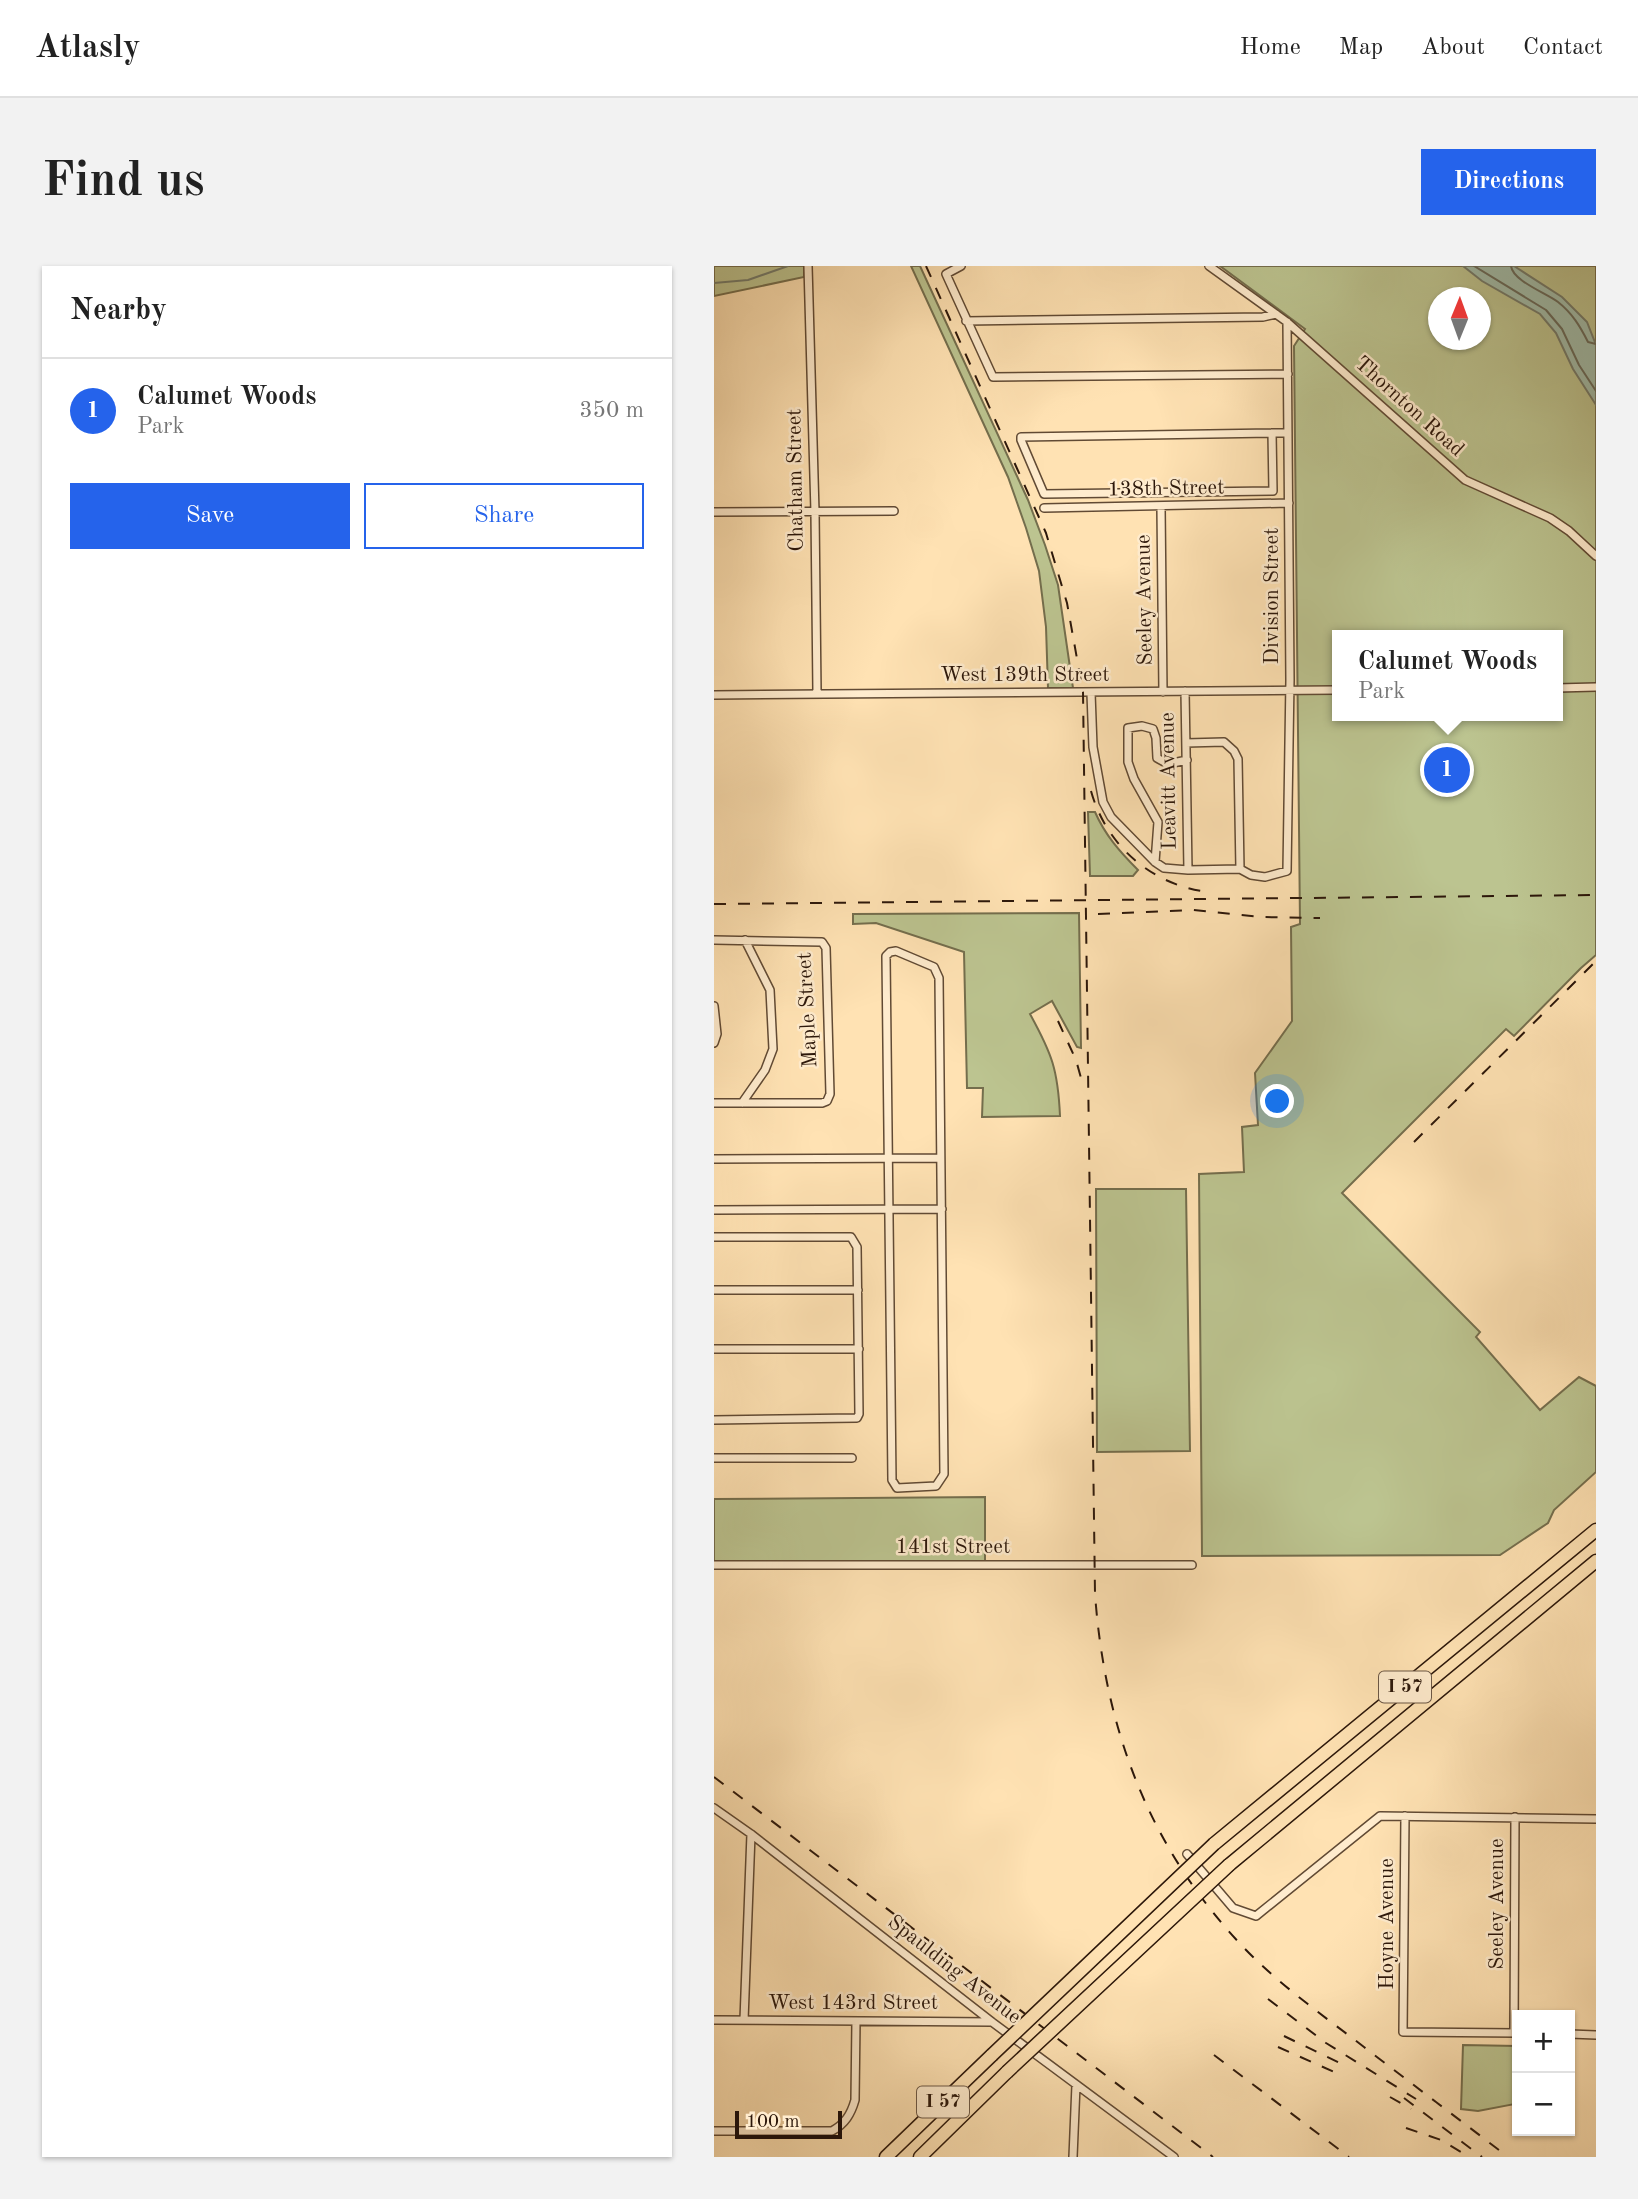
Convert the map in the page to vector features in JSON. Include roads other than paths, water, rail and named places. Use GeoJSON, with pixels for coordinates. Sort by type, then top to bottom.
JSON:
{"type":"FeatureCollection","features":[{"type":"Feature","properties":{"kind":"highway","name":"I 57"},"geometry":{"type":"LineString","coordinates":[[890,2153],[1214,1843],[1596,1530]]}},
{"type":"Feature","properties":{"kind":"highway","name":"I 57"},"geometry":{"type":"LineString","coordinates":[[920,2157],[1229,1865],[1596,1561]]}},
{"type":"Feature","properties":{"kind":"highway"},"geometry":{"type":"LineString","coordinates":[[877,2157],[890,2153]]}},
{"type":"Feature","properties":{"kind":"street","name":"Chatham Street"},"geometry":{"type":"LineString","coordinates":[[808,266],[817,693]]}},
{"type":"Feature","properties":{"kind":"street"},"geometry":{"type":"LineString","coordinates":[[961,266],[946,274],[993,377],[1288,374]]}},
{"type":"Feature","properties":{"kind":"street","name":"Thornton Road"},"geometry":{"type":"LineString","coordinates":[[1209,266],[1287,322],[1465,480],[1550,518],[1596,556]]}},
{"type":"Feature","properties":{"kind":"street"},"geometry":{"type":"LineString","coordinates":[[966,321],[1263,317],[1276,314]]}},
{"type":"Feature","properties":{"kind":"street","name":"Division Street"},"geometry":{"type":"LineString","coordinates":[[1240,869],[1251,875],[1265,877],[1287,871],[1290,691],[1287,322]]}},
{"type":"Feature","properties":{"kind":"street"},"geometry":{"type":"LineString","coordinates":[[1272,433],[1273,491],[1044,494],[1021,440],[1021,437],[1272,433],[1288,433]]}},
{"type":"Feature","properties":{"kind":"street","name":"138th Street"},"geometry":{"type":"LineString","coordinates":[[1044,509],[1289,503]]}},
{"type":"Feature","properties":{"kind":"street","name":"Seeley Avenue"},"geometry":{"type":"LineString","coordinates":[[1161,507],[1163,692]]}},
{"type":"Feature","properties":{"kind":"street"},"geometry":{"type":"LineString","coordinates":[[714,512],[894,511]]}},
{"type":"Feature","properties":{"kind":"street"},"geometry":{"type":"LineString","coordinates":[[1563,688],[1596,687]]}},
{"type":"Feature","properties":{"kind":"street","name":"West 139th Street"},"geometry":{"type":"LineString","coordinates":[[714,695],[1332,690]]}},
{"type":"Feature","properties":{"kind":"street","name":"Leavitt Avenue"},"geometry":{"type":"LineString","coordinates":[[1185,691],[1188,870]]}},
{"type":"Feature","properties":{"kind":"street"},"geometry":{"type":"LineString","coordinates":[[1091,692],[1093,747],[1103,802],[1111,817],[1154,862],[1164,868],[1240,869],[1238,759],[1224,742],[1186,743]]}},
{"type":"Feature","properties":{"kind":"street"},"geometry":{"type":"LineString","coordinates":[[1154,862],[1158,822],[1134,779],[1128,762],[1128,728],[1142,726],[1153,729],[1157,758],[1168,764],[1187,760]]}},
{"type":"Feature","properties":{"kind":"street","name":"Maple Street"},"geometry":{"type":"LineString","coordinates":[[714,940],[813,940],[822,942],[826,948],[830,1094],[827,1101],[743,1103]]}},
{"type":"Feature","properties":{"kind":"street"},"geometry":{"type":"LineString","coordinates":[[714,1103],[743,1103],[765,1070],[773,1049],[770,990],[745,940]]}},
{"type":"Feature","properties":{"kind":"street"},"geometry":{"type":"LineString","coordinates":[[896,951],[934,967],[939,978],[939,1158],[942,1209],[944,1474],[936,1486],[897,1488],[892,1480],[886,956],[890,952],[896,951]]}},
{"type":"Feature","properties":{"kind":"street"},"geometry":{"type":"LineString","coordinates":[[714,1006],[717,1034],[714,1043]]}},
{"type":"Feature","properties":{"kind":"street"},"geometry":{"type":"LineString","coordinates":[[714,1159],[939,1158]]}},
{"type":"Feature","properties":{"kind":"street"},"geometry":{"type":"LineString","coordinates":[[714,1210],[942,1209]]}},
{"type":"Feature","properties":{"kind":"street"},"geometry":{"type":"LineString","coordinates":[[714,1237],[851,1237],[857,1247],[859,1349],[857,1418],[714,1420]]}},
{"type":"Feature","properties":{"kind":"street"},"geometry":{"type":"LineString","coordinates":[[714,1290],[858,1290]]}},
{"type":"Feature","properties":{"kind":"street"},"geometry":{"type":"LineString","coordinates":[[714,1349],[859,1349]]}},
{"type":"Feature","properties":{"kind":"street"},"geometry":{"type":"LineString","coordinates":[[714,1458],[852,1458]]}},
{"type":"Feature","properties":{"kind":"street","name":"141st Street"},"geometry":{"type":"LineString","coordinates":[[714,1564],[1192,1565]]}},
{"type":"Feature","properties":{"kind":"street","name":"Spaulding Avenue"},"geometry":{"type":"LineString","coordinates":[[714,1808],[992,2022],[1174,2157]]}},
{"type":"Feature","properties":{"kind":"street"},"geometry":{"type":"LineString","coordinates":[[1187,1854],[1233,1908],[1256,1916],[1380,1816],[1596,1819]]}},
{"type":"Feature","properties":{"kind":"street","name":"Hoyne Avenue"},"geometry":{"type":"LineString","coordinates":[[1405,1816],[1403,2032],[1512,2033]]}},
{"type":"Feature","properties":{"kind":"street","name":"Seeley Avenue"},"geometry":{"type":"LineString","coordinates":[[1515,1818],[1515,2010]]}},
{"type":"Feature","properties":{"kind":"street"},"geometry":{"type":"LineString","coordinates":[[744,2020],[751,1834]]}},
{"type":"Feature","properties":{"kind":"street","name":"West 143rd Street"},"geometry":{"type":"LineString","coordinates":[[714,2020],[992,2022]]}},
{"type":"Feature","properties":{"kind":"street"},"geometry":{"type":"LineString","coordinates":[[714,2131],[832,2131],[841,2126],[855,2100],[856,2021]]}},
{"type":"Feature","properties":{"kind":"street"},"geometry":{"type":"LineString","coordinates":[[1575,2034],[1596,2035]]}},
{"type":"Feature","properties":{"kind":"street"},"geometry":{"type":"LineString","coordinates":[[1073,2157],[1076,2085]]}},
{"type":"Feature","properties":{"kind":"water"},"geometry":{"type":"Polygon","coordinates":[[[1463,266],[1514,266],[1562,297],[1587,322],[1596,345],[1596,405],[1573,369],[1556,333],[1540,314],[1482,281],[1463,266]]]}},
{"type":"Feature","properties":{"kind":"waterway"},"geometry":{"type":"LineString","coordinates":[[714,283],[748,280],[788,266]]}},
{"type":"Feature","properties":{"kind":"railway"},"geometry":{"type":"LineString","coordinates":[[926,266],[1046,533],[1067,603],[1083,692],[1095,1594],[1100,1645],[1122,1742],[1139,1788],[1160,1832],[1185,1874],[1215,1915],[1249,1953],[1305,2002],[1508,2157]]}},
{"type":"Feature","properties":{"kind":"railway"},"geometry":{"type":"LineString","coordinates":[[1091,791],[1108,829],[1134,859],[1168,881],[1208,892]]}},
{"type":"Feature","properties":{"kind":"railway"},"geometry":{"type":"LineString","coordinates":[[714,904],[1596,895]]}},
{"type":"Feature","properties":{"kind":"railway"},"geometry":{"type":"LineString","coordinates":[[1098,914],[1193,910],[1261,917],[1320,918]]}},
{"type":"Feature","properties":{"kind":"railway"},"geometry":{"type":"LineString","coordinates":[[1414,1142],[1596,961]]}},
{"type":"Feature","properties":{"kind":"railway"},"geometry":{"type":"LineString","coordinates":[[1058,1021],[1076,1060],[1083,1085]]}},
{"type":"Feature","properties":{"kind":"railway"},"geometry":{"type":"LineString","coordinates":[[714,1777],[1213,2157]]}},
{"type":"Feature","properties":{"kind":"railway"},"geometry":{"type":"LineString","coordinates":[[1268,1999],[1326,2043],[1416,2099]]}},
{"type":"Feature","properties":{"kind":"railway"},"geometry":{"type":"LineString","coordinates":[[1284,2036],[1346,2066]]}},
{"type":"Feature","properties":{"kind":"railway"},"geometry":{"type":"LineString","coordinates":[[1278,2047],[1341,2075]]}},
{"type":"Feature","properties":{"kind":"railway"},"geometry":{"type":"LineString","coordinates":[[1214,2055],[1349,2157]]}},
{"type":"Feature","properties":{"kind":"railway"},"geometry":{"type":"LineString","coordinates":[[1390,2097],[1411,2109]]}},
{"type":"Feature","properties":{"kind":"railway"},"geometry":{"type":"LineString","coordinates":[[1404,2098],[1482,2157]]}},
{"type":"Feature","properties":{"kind":"railway"},"geometry":{"type":"LineString","coordinates":[[1406,2128],[1441,2140],[1461,2152]]}},
{"type":"Feature","properties":{"kind":"place","name":"Calumet Woods"},"geometry":{"type":"Point","coordinates":[1447,770]}}]}
